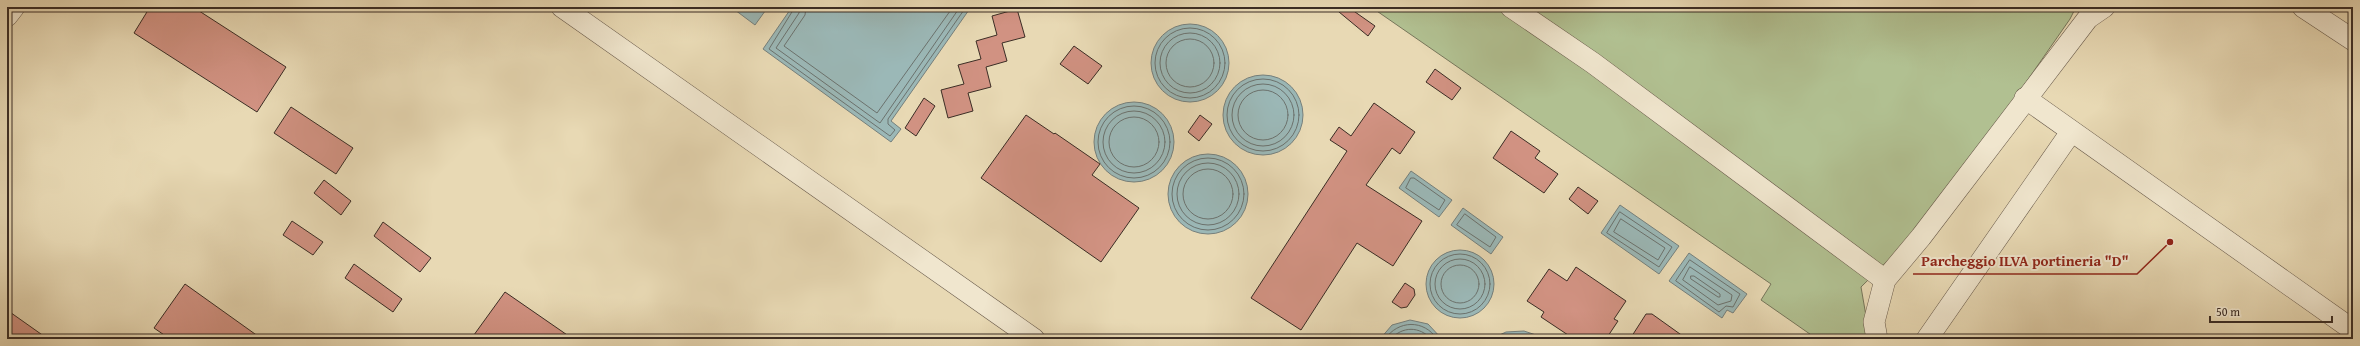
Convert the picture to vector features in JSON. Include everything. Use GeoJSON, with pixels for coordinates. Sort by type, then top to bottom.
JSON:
{"type":"FeatureCollection","features":[{"type":"Feature","properties":{"kind":"street"},"geometry":{"type":"LineString","coordinates":[[7,16],[14,7]]}},
{"type":"Feature","properties":{"kind":"street"},"geometry":{"type":"LineString","coordinates":[[562,7],[1034,339]]}},
{"type":"Feature","properties":{"kind":"street"},"geometry":{"type":"LineString","coordinates":[[1512,7],[1593,63],[1885,280]]}},
{"type":"Feature","properties":{"kind":"street"},"geometry":{"type":"LineString","coordinates":[[2303,7],[2353,40]]}},
{"type":"Feature","properties":{"kind":"street"},"geometry":{"type":"LineString","coordinates":[[1877,339],[1874,322],[1885,280],[1921,237],[2025,98],[2094,11]]}},
{"type":"Feature","properties":{"kind":"street"},"geometry":{"type":"LineString","coordinates":[[2025,98],[2353,330]]}},
{"type":"Feature","properties":{"kind":"street"},"geometry":{"type":"LineString","coordinates":[[1927,339],[2071,132]]}},
{"type":"Feature","properties":{"kind":"green space"},"geometry":{"type":"Polygon","coordinates":[[[1371,7],[2076,7],[2070,19],[1933,216],[1861,287],[1870,339],[1817,339],[1761,300],[1771,284],[1371,7]]]}},
{"type":"Feature","properties":{"kind":"water"},"geometry":{"type":"Polygon","coordinates":[[[731,7],[768,7],[755,25],[731,7]]]}},
{"type":"Feature","properties":{"kind":"water"},"geometry":{"type":"Polygon","coordinates":[[[792,7],[971,7],[891,121],[901,129],[891,142],[763,49],[792,7]]]}},
{"type":"Feature","properties":{"kind":"water"},"geometry":{"type":"Polygon","coordinates":[[[1182,24],[1198,24],[1212,30],[1223,41],[1229,55],[1229,71],[1223,85],[1212,96],[1198,102],[1182,102],[1168,96],[1157,85],[1151,71],[1151,55],[1157,41],[1168,30],[1182,24]]]}},
{"type":"Feature","properties":{"kind":"water"},"geometry":{"type":"Polygon","coordinates":[[[1263,75],[1278,78],[1291,87],[1300,100],[1303,115],[1300,130],[1291,143],[1278,152],[1263,155],[1248,152],[1235,143],[1226,130],[1223,115],[1226,100],[1235,87],[1248,78],[1263,75]]]}},
{"type":"Feature","properties":{"kind":"water"},"geometry":{"type":"Polygon","coordinates":[[[1134,102],[1149,105],[1162,114],[1171,127],[1174,142],[1171,157],[1162,170],[1149,179],[1134,182],[1119,179],[1106,170],[1097,157],[1094,142],[1097,127],[1106,114],[1119,105],[1134,102]]]}},
{"type":"Feature","properties":{"kind":"water"},"geometry":{"type":"Polygon","coordinates":[[[1208,154],[1223,157],[1236,166],[1245,179],[1248,194],[1245,209],[1236,222],[1223,231],[1208,234],[1193,231],[1180,222],[1171,209],[1168,194],[1171,179],[1180,166],[1193,157],[1208,154]]]}},
{"type":"Feature","properties":{"kind":"water"},"geometry":{"type":"Polygon","coordinates":[[[1411,171],[1452,200],[1439,217],[1399,188],[1411,171]]]}},
{"type":"Feature","properties":{"kind":"water"},"geometry":{"type":"Polygon","coordinates":[[[1620,205],[1679,246],[1659,274],[1601,233],[1620,205]]]}},
{"type":"Feature","properties":{"kind":"water"},"geometry":{"type":"Polygon","coordinates":[[[1463,208],[1503,237],[1491,254],[1451,225],[1463,208]]]}},
{"type":"Feature","properties":{"kind":"water"},"geometry":{"type":"Polygon","coordinates":[[[1460,250],[1473,253],[1484,260],[1491,271],[1494,284],[1491,297],[1484,308],[1473,315],[1460,318],[1447,315],[1436,308],[1429,297],[1426,284],[1429,271],[1436,260],[1447,253],[1460,250]]]}},
{"type":"Feature","properties":{"kind":"water"},"geometry":{"type":"Polygon","coordinates":[[[1689,253],[1747,294],[1733,313],[1727,310],[1722,318],[1669,281],[1689,253]]]}},
{"type":"Feature","properties":{"kind":"water"},"geometry":{"type":"Polygon","coordinates":[[[1410,320],[1428,324],[1442,339],[1380,339],[1392,325],[1410,320]]]}},
{"type":"Feature","properties":{"kind":"water"},"geometry":{"type":"Polygon","coordinates":[[[1524,331],[1548,339],[1491,339],[1506,332],[1524,331]]]}},
{"type":"Feature","properties":{"kind":"building"},"geometry":{"type":"Polygon","coordinates":[[[150,7],[193,7],[286,67],[257,112],[134,33],[150,7]]]}},
{"type":"Feature","properties":{"kind":"building"},"geometry":{"type":"Polygon","coordinates":[[[1333,7],[1348,7],[1375,26],[1368,36],[1333,7]]]}},
{"type":"Feature","properties":{"kind":"building"},"geometry":{"type":"Polygon","coordinates":[[[1017,9],[1025,37],[1002,43],[1007,61],[986,67],[991,87],[968,93],[973,111],[948,118],[941,90],[964,84],[958,65],[981,59],[976,41],[997,35],[992,16],[1017,9]]]}},
{"type":"Feature","properties":{"kind":"building"},"geometry":{"type":"Polygon","coordinates":[[[1074,46],[1102,66],[1088,84],[1060,64],[1074,46]]]}},
{"type":"Feature","properties":{"kind":"building"},"geometry":{"type":"Polygon","coordinates":[[[1435,69],[1461,88],[1452,100],[1426,82],[1435,69]]]}},
{"type":"Feature","properties":{"kind":"building"},"geometry":{"type":"Polygon","coordinates":[[[924,98],[935,106],[916,136],[905,128],[924,98]]]}},
{"type":"Feature","properties":{"kind":"building"},"geometry":{"type":"Polygon","coordinates":[[[1374,103],[1415,132],[1400,154],[1392,148],[1366,185],[1422,221],[1393,266],[1357,243],[1301,330],[1251,298],[1347,151],[1330,140],[1339,127],[1351,136],[1374,103]]]}},
{"type":"Feature","properties":{"kind":"building"},"geometry":{"type":"Polygon","coordinates":[[[291,107],[353,148],[336,174],[274,133],[291,107]]]}},
{"type":"Feature","properties":{"kind":"building"},"geometry":{"type":"Polygon","coordinates":[[[1026,115],[1100,164],[1092,175],[1139,208],[1101,262],[981,178],[1026,115]]]}},
{"type":"Feature","properties":{"kind":"building"},"geometry":{"type":"Polygon","coordinates":[[[1200,115],[1212,124],[1199,141],[1188,132],[1200,115]]]}},
{"type":"Feature","properties":{"kind":"building"},"geometry":{"type":"Polygon","coordinates":[[[1511,131],[1540,151],[1535,158],[1558,174],[1544,193],[1493,158],[1511,131]]]}},
{"type":"Feature","properties":{"kind":"building"},"geometry":{"type":"Polygon","coordinates":[[[324,180],[351,201],[341,215],[314,193],[324,180]]]}},
{"type":"Feature","properties":{"kind":"building"},"geometry":{"type":"Polygon","coordinates":[[[1578,187],[1598,201],[1588,214],[1569,199],[1578,187]]]}},
{"type":"Feature","properties":{"kind":"building"},"geometry":{"type":"Polygon","coordinates":[[[292,221],[323,242],[313,255],[283,235],[292,221]]]}},
{"type":"Feature","properties":{"kind":"building"},"geometry":{"type":"Polygon","coordinates":[[[383,222],[431,258],[420,272],[374,236],[383,222]]]}},
{"type":"Feature","properties":{"kind":"building"},"geometry":{"type":"Polygon","coordinates":[[[354,264],[402,299],[393,312],[345,278],[354,264]]]}},
{"type":"Feature","properties":{"kind":"building"},"geometry":{"type":"Polygon","coordinates":[[[1576,267],[1626,301],[1614,319],[1618,321],[1606,339],[1574,339],[1541,317],[1544,312],[1527,301],[1549,269],[1567,281],[1576,267]]]}},
{"type":"Feature","properties":{"kind":"building"},"geometry":{"type":"Polygon","coordinates":[[[1405,283],[1414,289],[1415,295],[1407,307],[1401,308],[1392,302],[1405,283]]]}},
{"type":"Feature","properties":{"kind":"building"},"geometry":{"type":"Polygon","coordinates":[[[185,284],[262,339],[170,339],[154,328],[185,284]]]}},
{"type":"Feature","properties":{"kind":"building"},"geometry":{"type":"Polygon","coordinates":[[[505,292],[573,339],[471,339],[505,292]]]}},
{"type":"Feature","properties":{"kind":"building"},"geometry":{"type":"Polygon","coordinates":[[[7,310],[48,339],[7,339],[7,310]]]}},
{"type":"Feature","properties":{"kind":"building"},"geometry":{"type":"Polygon","coordinates":[[[1646,314],[1652,314],[1687,339],[1630,339],[1646,314]]]}},
{"type":"Feature","properties":{"kind":"place","name":"Parcheggio ILVA portineria \"D\""},"geometry":{"type":"Point","coordinates":[2170,242]}}]}
